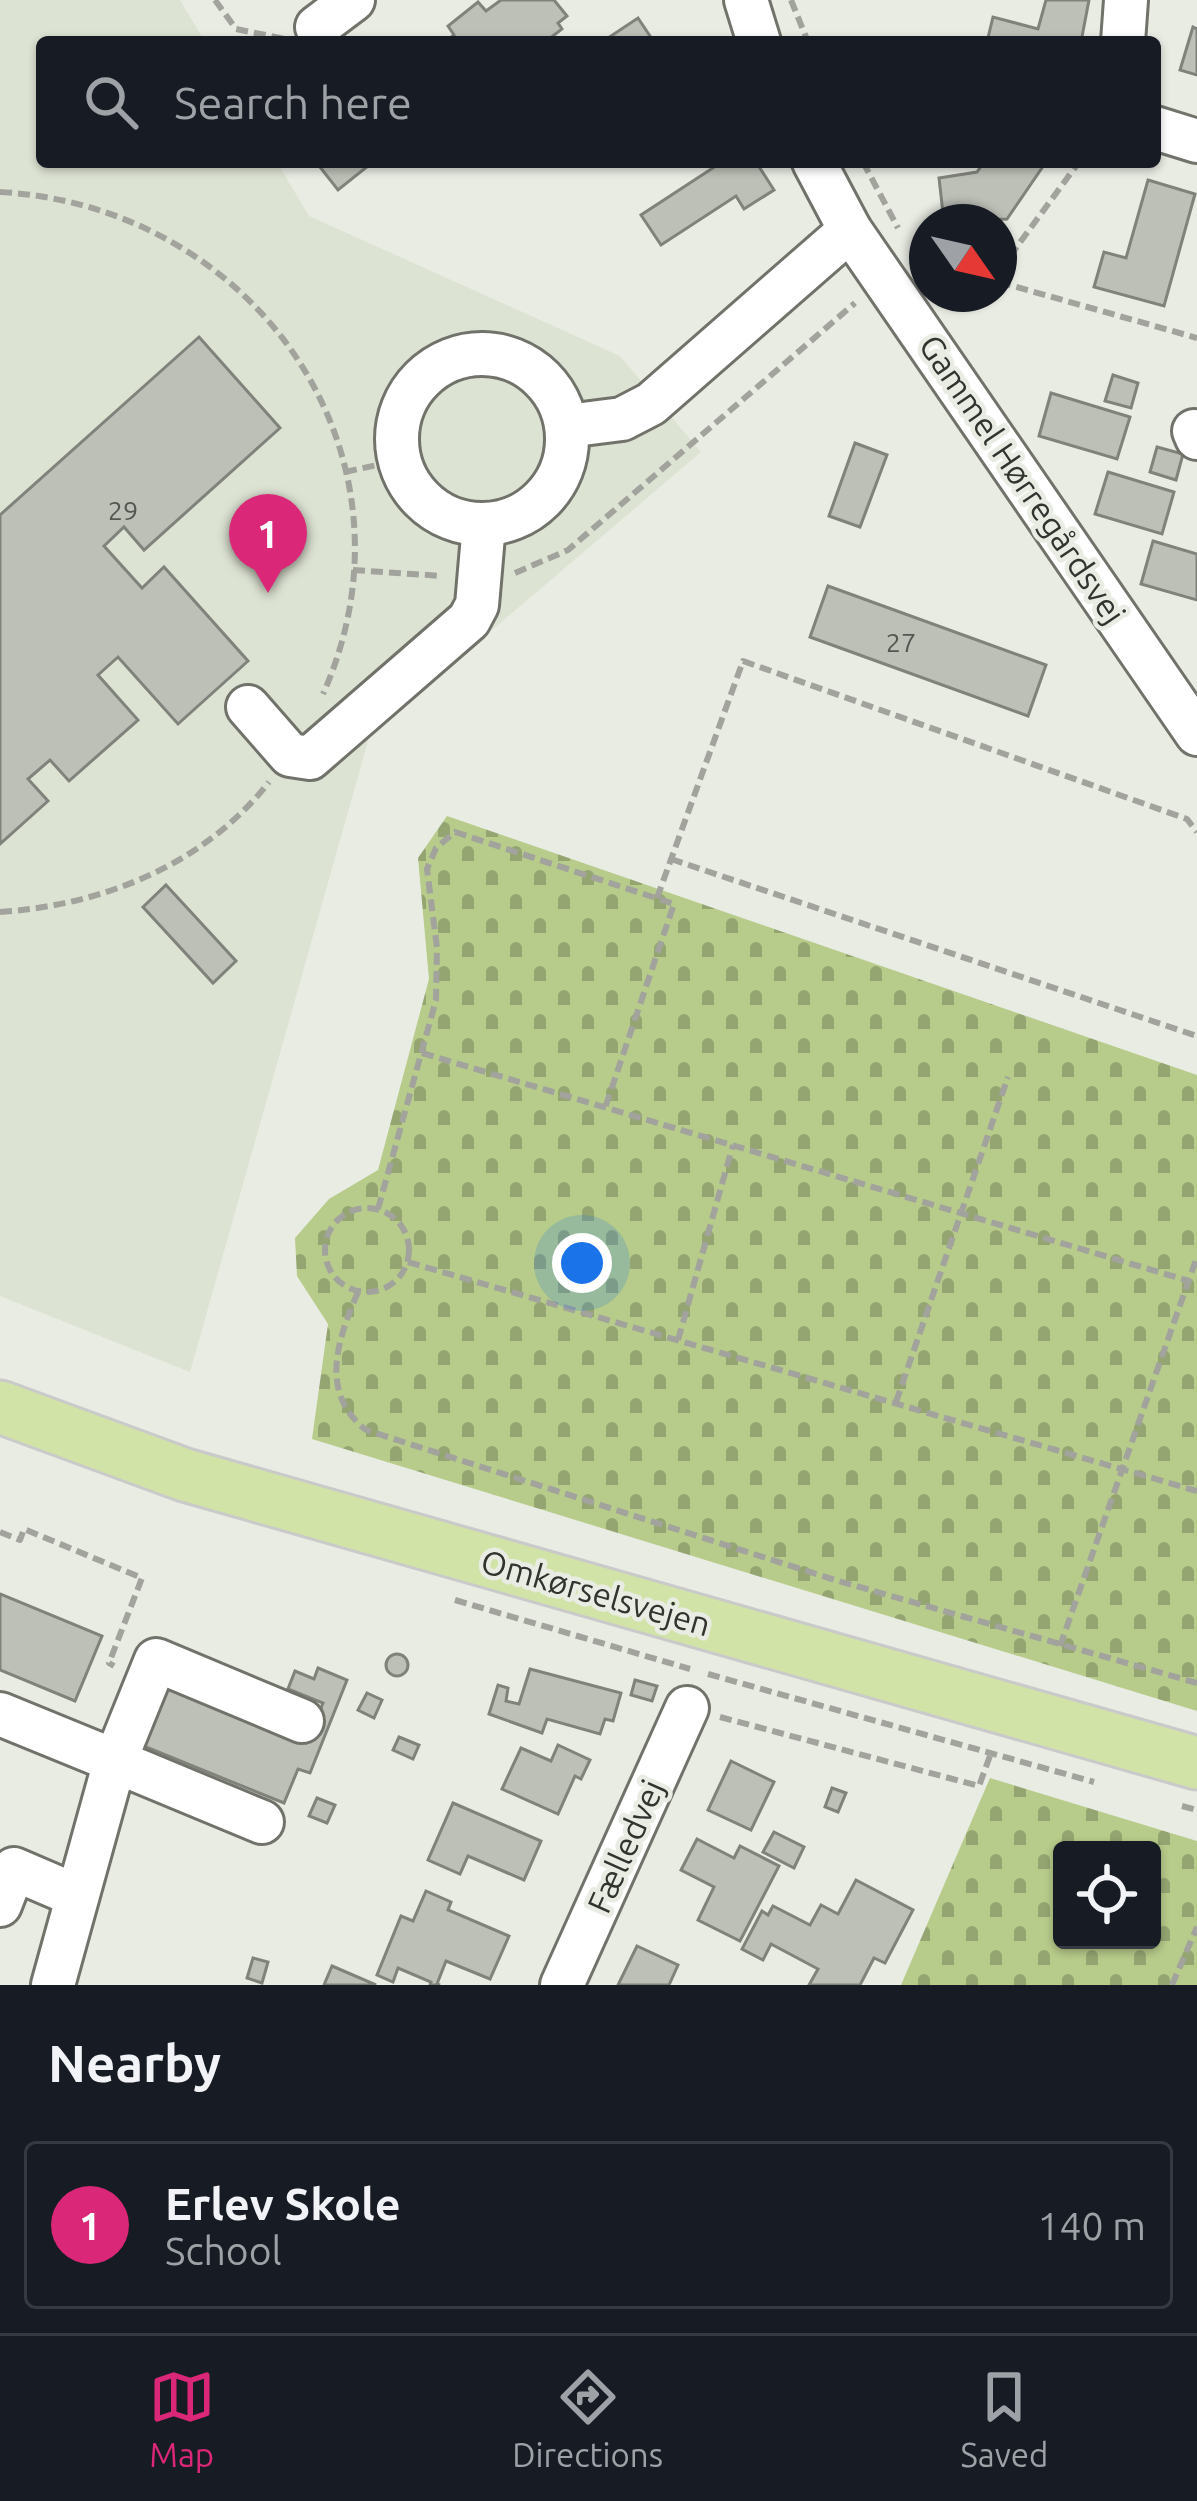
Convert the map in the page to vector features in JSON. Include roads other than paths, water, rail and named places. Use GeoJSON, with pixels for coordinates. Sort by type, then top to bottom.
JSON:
{"type":"FeatureCollection","features":[{"type":"Feature","properties":{"kind":"main road","name":"Omkørselsvejen"},"geometry":{"type":"LineString","coordinates":[[0,1407],[185,1475],[1197,1763]]}},
{"type":"Feature","properties":{"kind":"street"},"geometry":{"type":"LineString","coordinates":[[316,27],[353,0]]}},
{"type":"Feature","properties":{"kind":"street"},"geometry":{"type":"LineString","coordinates":[[746,0],[757,36]]}},
{"type":"Feature","properties":{"kind":"street"},"geometry":{"type":"LineString","coordinates":[[1123,36],[1126,0]]}},
{"type":"Feature","properties":{"kind":"street"},"geometry":{"type":"LineString","coordinates":[[1161,130],[1197,141]]}},
{"type":"Feature","properties":{"kind":"street","name":"Gammel Hørregårdsvej"},"geometry":{"type":"LineString","coordinates":[[817,168],[850,230],[1197,734]]}},
{"type":"Feature","properties":{"kind":"street"},"geometry":{"type":"LineString","coordinates":[[567,426],[622,418],[651,404],[850,230]]}},
{"type":"Feature","properties":{"kind":"street"},"geometry":{"type":"LineString","coordinates":[[500,356],[520,363],[551,389],[567,426],[562,467],[540,502],[504,521],[463,522],[427,504],[413,489],[400,460],[398,431],[411,392],[441,364],[460,357],[500,356]]}},
{"type":"Feature","properties":{"kind":"street"},"geometry":{"type":"LineString","coordinates":[[248,707],[290,755],[310,758],[469,620],[477,604],[484,524]]}},
{"type":"Feature","properties":{"kind":"street"},"geometry":{"type":"LineString","coordinates":[[53,1985],[115,1761],[156,1660],[302,1721]]}},
{"type":"Feature","properties":{"kind":"street","name":"Fælledvej"},"geometry":{"type":"LineString","coordinates":[[562,1985],[688,1708]]}},
{"type":"Feature","properties":{"kind":"street"},"geometry":{"type":"LineString","coordinates":[[0,1714],[262,1822]]}},
{"type":"Feature","properties":{"kind":"street"},"geometry":{"type":"LineString","coordinates":[[0,1905],[14,1870],[77,1896]]}},
{"type":"Feature","properties":{"kind":"place","name":"Erlev Skole"},"geometry":{"type":"Point","coordinates":[268,593]}}]}
